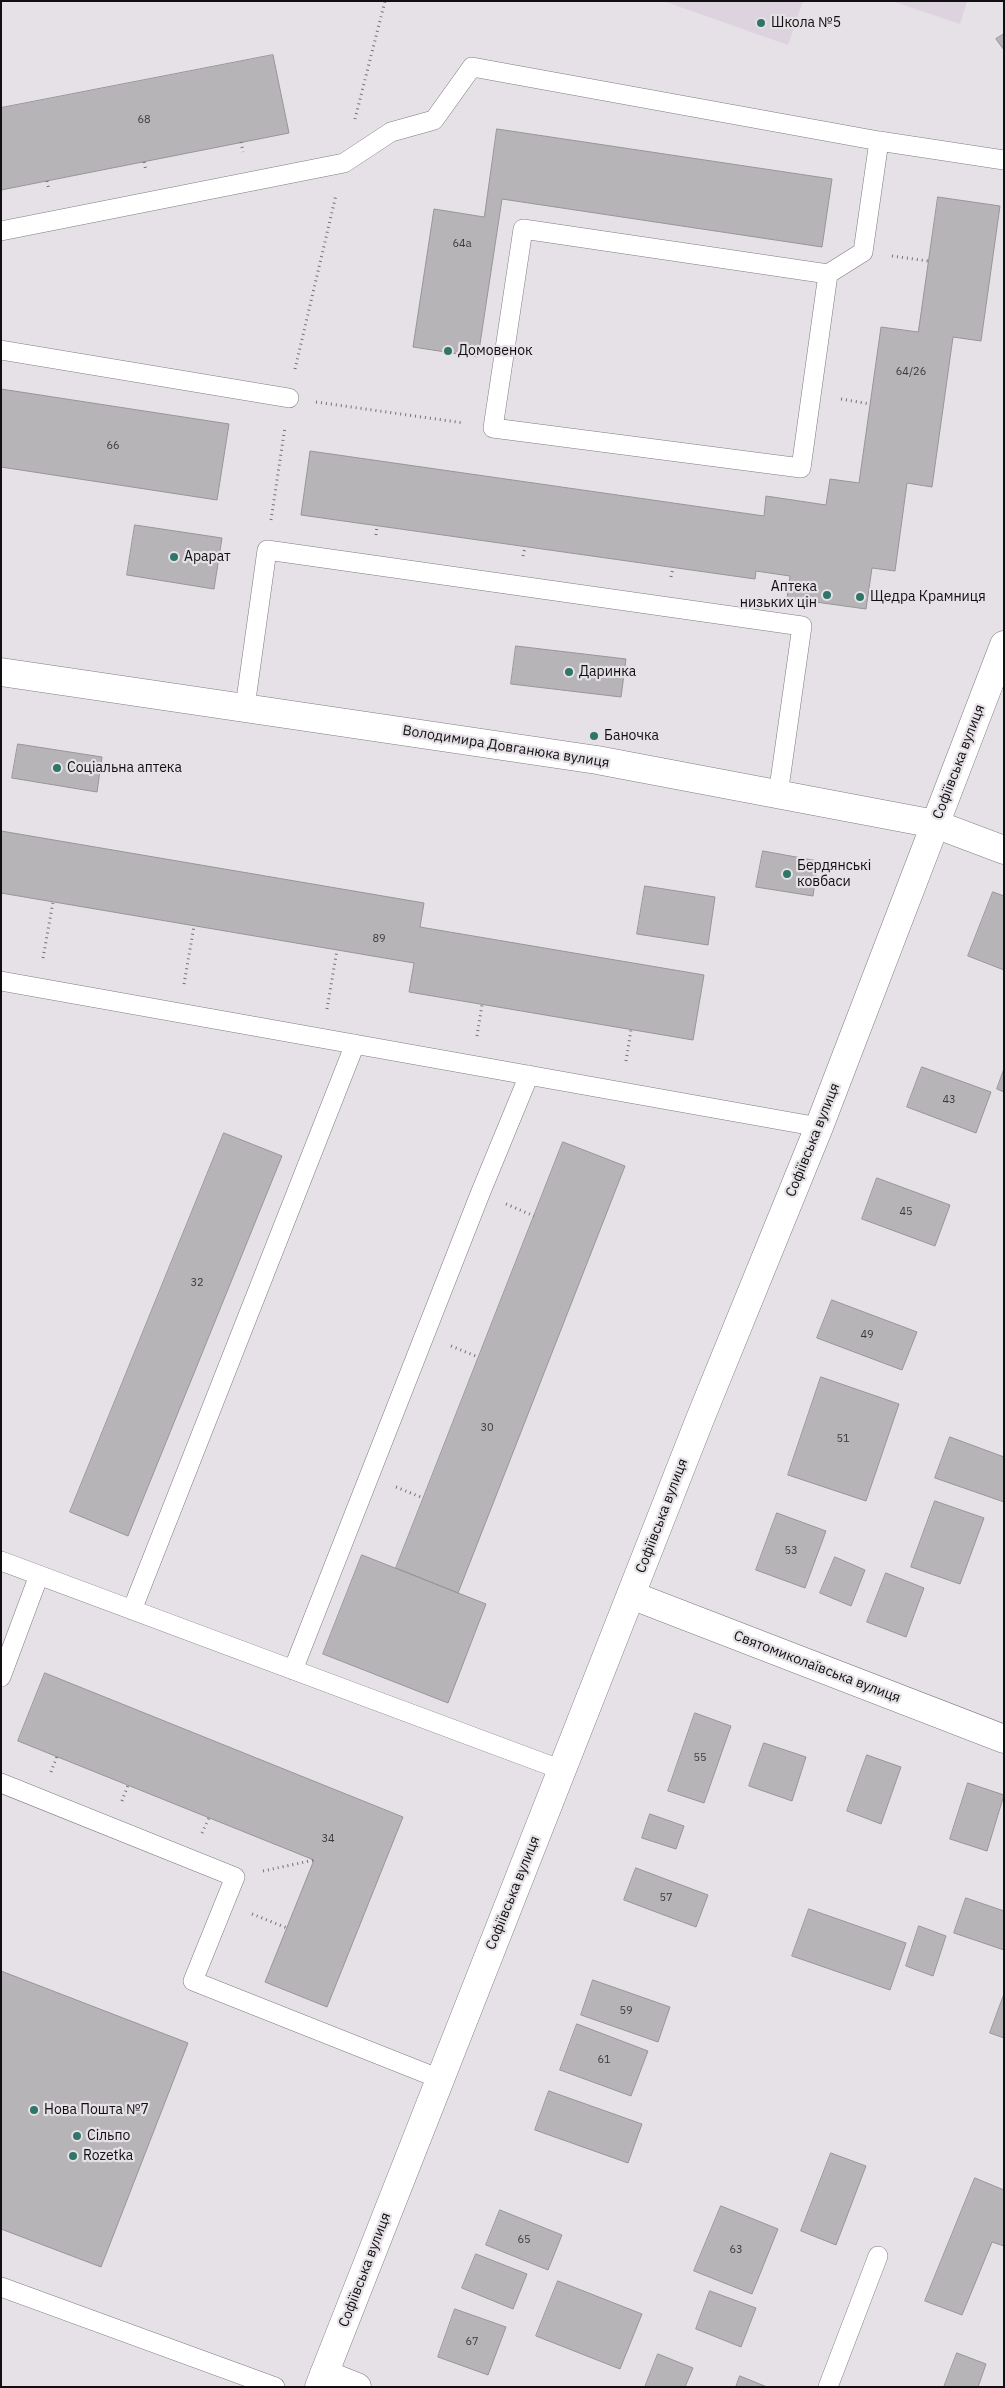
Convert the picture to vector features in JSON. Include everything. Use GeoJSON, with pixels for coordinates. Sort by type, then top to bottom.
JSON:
{"type":"FeatureCollection","features":[{"type":"Feature","properties":{"kind":"street","name":"Софіївська вулиця"},"geometry":{"type":"LineString","coordinates":[[321,2380],[631,1595],[819,1127],[1004,645]]}},
{"type":"Feature","properties":{"kind":"street","name":"Володимира Довганюка вулиця"},"geometry":{"type":"LineString","coordinates":[[1,672],[597,760],[935,824],[1004,850]]}},
{"type":"Feature","properties":{"kind":"street","name":"Святомиколаївська вулиця"},"geometry":{"type":"LineString","coordinates":[[631,1595],[1004,1739]]}},
{"type":"Feature","properties":{"kind":"street"},"geometry":{"type":"LineString","coordinates":[[321,2380],[357,2387]]}},
{"type":"Feature","properties":{"kind":"lane"},"geometry":{"type":"LineString","coordinates":[[1,231],[344,163],[391,132],[434,120],[472,67],[879,141],[1004,160]]}},
{"type":"Feature","properties":{"kind":"lane"},"geometry":{"type":"LineString","coordinates":[[828,274],[801,468],[493,428],[523,229],[828,274],[863,252],[879,141]]}},
{"type":"Feature","properties":{"kind":"lane"},"geometry":{"type":"LineString","coordinates":[[1,350],[289,398]]}},
{"type":"Feature","properties":{"kind":"lane"},"geometry":{"type":"LineString","coordinates":[[245,707],[267,550],[802,626],[778,795]]}},
{"type":"Feature","properties":{"kind":"lane"},"geometry":{"type":"LineString","coordinates":[[1,981],[819,1127]]}},
{"type":"Feature","properties":{"kind":"lane"},"geometry":{"type":"LineString","coordinates":[[132,1610],[355,1044]]}},
{"type":"Feature","properties":{"kind":"lane"},"geometry":{"type":"LineString","coordinates":[[294,1670],[480,1194],[529,1075]]}},
{"type":"Feature","properties":{"kind":"lane"},"geometry":{"type":"LineString","coordinates":[[1,1561],[562,1770]]}},
{"type":"Feature","properties":{"kind":"lane"},"geometry":{"type":"LineString","coordinates":[[1,1676],[39,1575]]}},
{"type":"Feature","properties":{"kind":"lane"},"geometry":{"type":"LineString","coordinates":[[1,1782],[235,1877],[193,1981],[440,2079]]}},
{"type":"Feature","properties":{"kind":"lane"},"geometry":{"type":"LineString","coordinates":[[828,2387],[878,2256]]}},
{"type":"Feature","properties":{"kind":"lane"},"geometry":{"type":"LineString","coordinates":[[1,2287],[275,2387]]}},
{"type":"Feature","properties":{"kind":"path"},"geometry":{"type":"LineString","coordinates":[[267,550],[289,398],[344,163],[385,1]]}},
{"type":"Feature","properties":{"kind":"path"},"geometry":{"type":"LineString","coordinates":[[863,252],[928,262]]}},
{"type":"Feature","properties":{"kind":"path"},"geometry":{"type":"LineString","coordinates":[[289,398],[493,428]]}},
{"type":"Feature","properties":{"kind":"path"},"geometry":{"type":"LineString","coordinates":[[38,988],[53,902]]}},
{"type":"Feature","properties":{"kind":"path"},"geometry":{"type":"LineString","coordinates":[[179,1012],[194,926]]}},
{"type":"Feature","properties":{"kind":"path"},"geometry":{"type":"LineString","coordinates":[[322,1038],[338,950]]}},
{"type":"Feature","properties":{"kind":"path"},"geometry":{"type":"LineString","coordinates":[[235,1877],[314,1860]]}},
{"type":"Feature","properties":{"kind":"path"},"geometry":{"type":"LineString","coordinates":[[224,1902],[286,1928]]}},
{"type":"Feature","properties":{"kind":"shaded area","name":"Школа №5"},"geometry":{"type":"Polygon","coordinates":[[[663,1],[803,1],[788,45],[663,1]]]}},
{"type":"Feature","properties":{"kind":"shaded area"},"geometry":{"type":"Polygon","coordinates":[[[892,1],[967,1],[960,24],[892,1]]]}},
{"type":"Feature","properties":{"kind":"building"},"geometry":{"type":"Polygon","coordinates":[[[1004,34],[1004,50],[996,39],[1004,34]]]}},
{"type":"Feature","properties":{"kind":"building"},"geometry":{"type":"Polygon","coordinates":[[[273,55],[289,133],[1,190],[1,108],[273,55]]]}},
{"type":"Feature","properties":{"kind":"building"},"geometry":{"type":"Polygon","coordinates":[[[497,129],[832,179],[822,247],[502,199],[478,357],[413,347],[434,209],[484,217],[497,129]]]}},
{"type":"Feature","properties":{"kind":"building"},"geometry":{"type":"Polygon","coordinates":[[[938,197],[1000,206],[981,341],[953,337],[932,487],[907,483],[895,571],[872,568],[866,609],[787,598],[790,576],[756,571],[755,579],[301,515],[310,451],[764,516],[766,496],[826,505],[830,479],[859,483],[881,327],[918,332],[938,197]]]}},
{"type":"Feature","properties":{"kind":"building"},"geometry":{"type":"Polygon","coordinates":[[[1,389],[229,424],[217,500],[1,467],[1,389]]]}},
{"type":"Feature","properties":{"kind":"building","name":"Арарат"},"geometry":{"type":"Polygon","coordinates":[[[135,525],[222,538],[214,589],[127,575],[135,525]]]}},
{"type":"Feature","properties":{"kind":"building","name":"Даринка"},"geometry":{"type":"Polygon","coordinates":[[[516,646],[626,659],[621,697],[511,684],[516,646]]]}},
{"type":"Feature","properties":{"kind":"building","name":"Соціальна аптека"},"geometry":{"type":"Polygon","coordinates":[[[18,744],[102,757],[97,792],[12,778],[18,744]]]}},
{"type":"Feature","properties":{"kind":"building"},"geometry":{"type":"Polygon","coordinates":[[[1,831],[424,903],[420,927],[704,975],[693,1040],[409,992],[414,963],[1,893],[1,831]]]}},
{"type":"Feature","properties":{"kind":"building","name":"Бердянські ковбаси"},"geometry":{"type":"Polygon","coordinates":[[[763,851],[818,861],[813,896],[756,887],[763,851]]]}},
{"type":"Feature","properties":{"kind":"building"},"geometry":{"type":"Polygon","coordinates":[[[645,886],[715,897],[708,945],[637,934],[645,886]]]}},
{"type":"Feature","properties":{"kind":"building"},"geometry":{"type":"Polygon","coordinates":[[[993,892],[1004,896],[1004,970],[968,956],[993,892]]]}},
{"type":"Feature","properties":{"kind":"building"},"geometry":{"type":"Polygon","coordinates":[[[922,1067],[991,1092],[976,1133],[907,1107],[922,1067]]]}},
{"type":"Feature","properties":{"kind":"building"},"geometry":{"type":"Polygon","coordinates":[[[1004,1069],[1004,1092],[997,1089],[1004,1069]]]}},
{"type":"Feature","properties":{"kind":"building"},"geometry":{"type":"Polygon","coordinates":[[[224,1133],[282,1156],[128,1536],[70,1512],[224,1133]]]}},
{"type":"Feature","properties":{"kind":"building"},"geometry":{"type":"Polygon","coordinates":[[[563,1142],[625,1166],[458,1593],[396,1568],[563,1142]]]}},
{"type":"Feature","properties":{"kind":"building"},"geometry":{"type":"Polygon","coordinates":[[[877,1178],[950,1205],[935,1246],[862,1219],[877,1178]]]}},
{"type":"Feature","properties":{"kind":"building"},"geometry":{"type":"Polygon","coordinates":[[[832,1300],[917,1332],[902,1370],[817,1338],[832,1300]]]}},
{"type":"Feature","properties":{"kind":"building"},"geometry":{"type":"Polygon","coordinates":[[[821,1377],[899,1404],[866,1501],[788,1475],[821,1377]]]}},
{"type":"Feature","properties":{"kind":"building"},"geometry":{"type":"Polygon","coordinates":[[[950,1437],[1004,1457],[1004,1502],[935,1478],[950,1437]]]}},
{"type":"Feature","properties":{"kind":"building"},"geometry":{"type":"Polygon","coordinates":[[[935,1501],[984,1518],[960,1584],[911,1567],[935,1501]]]}},
{"type":"Feature","properties":{"kind":"building"},"geometry":{"type":"Polygon","coordinates":[[[777,1513],[826,1531],[805,1588],[756,1570],[777,1513]]]}},
{"type":"Feature","properties":{"kind":"building"},"geometry":{"type":"Polygon","coordinates":[[[362,1555],[486,1604],[448,1703],[323,1654],[362,1555]]]}},
{"type":"Feature","properties":{"kind":"building"},"geometry":{"type":"Polygon","coordinates":[[[835,1557],[865,1570],[851,1606],[820,1593],[835,1557]]]}},
{"type":"Feature","properties":{"kind":"building"},"geometry":{"type":"Polygon","coordinates":[[[886,1573],[924,1588],[906,1637],[867,1622],[886,1573]]]}},
{"type":"Feature","properties":{"kind":"building"},"geometry":{"type":"Polygon","coordinates":[[[45,1673],[403,1817],[327,2007],[265,1982],[314,1860],[18,1741],[45,1673]]]}},
{"type":"Feature","properties":{"kind":"building"},"geometry":{"type":"Polygon","coordinates":[[[695,1713],[731,1726],[704,1803],[668,1791],[695,1713]]]}},
{"type":"Feature","properties":{"kind":"building"},"geometry":{"type":"Polygon","coordinates":[[[764,1743],[806,1757],[792,1801],[749,1786],[764,1743]]]}},
{"type":"Feature","properties":{"kind":"building"},"geometry":{"type":"Polygon","coordinates":[[[867,1755],[901,1767],[881,1824],[847,1811],[867,1755]]]}},
{"type":"Feature","properties":{"kind":"building"},"geometry":{"type":"Polygon","coordinates":[[[968,1783],[1004,1795],[987,1851],[950,1839],[968,1783]]]}},
{"type":"Feature","properties":{"kind":"building"},"geometry":{"type":"Polygon","coordinates":[[[650,1814],[684,1826],[676,1849],[642,1838],[650,1814]]]}},
{"type":"Feature","properties":{"kind":"building"},"geometry":{"type":"Polygon","coordinates":[[[636,1868],[708,1895],[696,1927],[624,1900],[636,1868]]]}},
{"type":"Feature","properties":{"kind":"building"},"geometry":{"type":"Polygon","coordinates":[[[966,1898],[1004,1911],[1004,1950],[954,1933],[966,1898]]]}},
{"type":"Feature","properties":{"kind":"building"},"geometry":{"type":"Polygon","coordinates":[[[809,1909],[906,1943],[890,1990],[792,1956],[809,1909]]]}},
{"type":"Feature","properties":{"kind":"building"},"geometry":{"type":"Polygon","coordinates":[[[919,1926],[946,1936],[933,1976],[906,1966],[919,1926]]]}},
{"type":"Feature","properties":{"kind":"building","name":"Сільпо"},"geometry":{"type":"Polygon","coordinates":[[[1,1971],[188,2043],[101,2267],[1,2229],[1,1971]]]}},
{"type":"Feature","properties":{"kind":"building"},"geometry":{"type":"Polygon","coordinates":[[[593,1980],[670,2007],[658,2042],[581,2015],[593,1980]]]}},
{"type":"Feature","properties":{"kind":"building"},"geometry":{"type":"Polygon","coordinates":[[[1004,1994],[1004,2038],[990,2033],[1004,1994]]]}},
{"type":"Feature","properties":{"kind":"building"},"geometry":{"type":"Polygon","coordinates":[[[577,2024],[648,2051],[631,2096],[560,2070],[577,2024]]]}},
{"type":"Feature","properties":{"kind":"building"},"geometry":{"type":"Polygon","coordinates":[[[549,2091],[642,2124],[628,2163],[535,2130],[549,2091]]]}},
{"type":"Feature","properties":{"kind":"building"},"geometry":{"type":"Polygon","coordinates":[[[831,2153],[866,2166],[836,2245],[801,2231],[831,2153]]]}},
{"type":"Feature","properties":{"kind":"building"},"geometry":{"type":"Polygon","coordinates":[[[975,2178],[1004,2190],[1004,2246],[992,2242],[962,2315],[925,2301],[975,2178]]]}},
{"type":"Feature","properties":{"kind":"building"},"geometry":{"type":"Polygon","coordinates":[[[721,2206],[778,2229],[752,2294],[694,2271],[721,2206]]]}},
{"type":"Feature","properties":{"kind":"building"},"geometry":{"type":"Polygon","coordinates":[[[500,2210],[562,2235],[548,2270],[486,2245],[500,2210]]]}},
{"type":"Feature","properties":{"kind":"building"},"geometry":{"type":"Polygon","coordinates":[[[476,2254],[527,2274],[513,2309],[462,2288],[476,2254]]]}},
{"type":"Feature","properties":{"kind":"building"},"geometry":{"type":"Polygon","coordinates":[[[558,2281],[642,2314],[620,2369],[536,2336],[558,2281]]]}},
{"type":"Feature","properties":{"kind":"building"},"geometry":{"type":"Polygon","coordinates":[[[710,2291],[756,2308],[741,2347],[696,2329],[710,2291]]]}},
{"type":"Feature","properties":{"kind":"building"},"geometry":{"type":"Polygon","coordinates":[[[455,2309],[506,2327],[488,2375],[438,2357],[455,2309]]]}},
{"type":"Feature","properties":{"kind":"building"},"geometry":{"type":"Polygon","coordinates":[[[957,2353],[986,2364],[978,2387],[944,2387],[957,2353]]]}},
{"type":"Feature","properties":{"kind":"building"},"geometry":{"type":"Polygon","coordinates":[[[658,2354],[693,2368],[685,2387],[645,2387],[658,2354]]]}},
{"type":"Feature","properties":{"kind":"building"},"geometry":{"type":"Polygon","coordinates":[[[740,2376],[767,2387],[736,2387],[740,2376]]]}},
{"type":"Feature","properties":{"kind":"place","name":"Школа №5"},"geometry":{"type":"Point","coordinates":[761,23]}},
{"type":"Feature","properties":{"kind":"place","name":"Домовенок"},"geometry":{"type":"Point","coordinates":[448,351]}},
{"type":"Feature","properties":{"kind":"place","name":"Арарат"},"geometry":{"type":"Point","coordinates":[174,557]}},
{"type":"Feature","properties":{"kind":"place","name":"Аптека низьких цін"},"geometry":{"type":"Point","coordinates":[827,595]}},
{"type":"Feature","properties":{"kind":"place","name":"Щедра Крамниця"},"geometry":{"type":"Point","coordinates":[860,597]}},
{"type":"Feature","properties":{"kind":"place","name":"Даринка"},"geometry":{"type":"Point","coordinates":[569,672]}},
{"type":"Feature","properties":{"kind":"place","name":"Баночка"},"geometry":{"type":"Point","coordinates":[594,736]}},
{"type":"Feature","properties":{"kind":"place","name":"Соціальна аптека"},"geometry":{"type":"Point","coordinates":[57,768]}},
{"type":"Feature","properties":{"kind":"place","name":"Бердянські ковбаси"},"geometry":{"type":"Point","coordinates":[787,874]}},
{"type":"Feature","properties":{"kind":"place","name":"Нова Пошта №7"},"geometry":{"type":"Point","coordinates":[34,2110]}},
{"type":"Feature","properties":{"kind":"place","name":"Сільпо"},"geometry":{"type":"Point","coordinates":[77,2136]}},
{"type":"Feature","properties":{"kind":"place","name":"Rozetka"},"geometry":{"type":"Point","coordinates":[73,2156]}}]}
